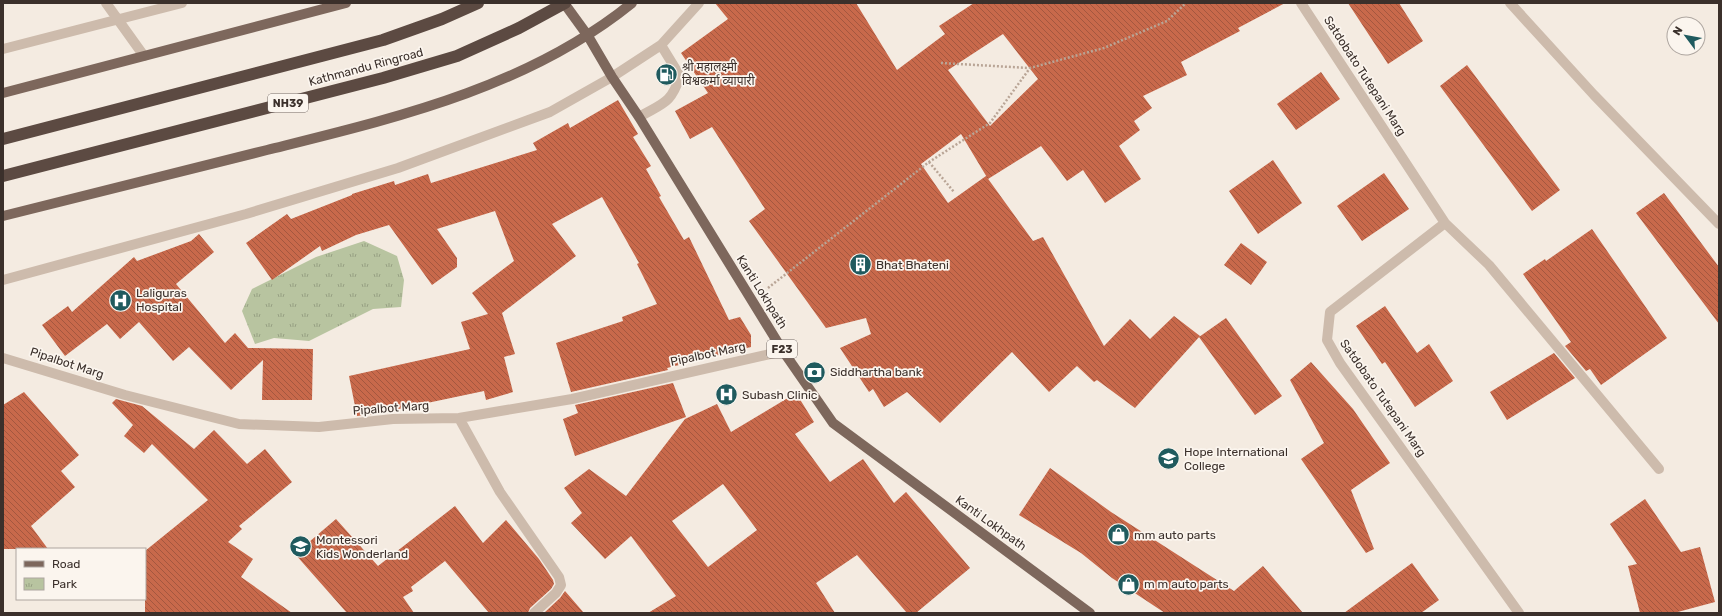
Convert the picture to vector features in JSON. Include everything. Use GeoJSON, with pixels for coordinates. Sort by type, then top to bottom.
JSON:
{"type":"FeatureCollection","features":[{"type":"Feature","properties":{"kind":"highway","name":"Kathmandu Ringroad"},"geometry":{"type":"LineString","coordinates":[[3,139],[370,44],[411,31],[478,3]]}},
{"type":"Feature","properties":{"kind":"highway","name":"Kathmandu Ringroad"},"geometry":{"type":"LineString","coordinates":[[3,176],[383,78],[449,58],[519,28],[565,3]]}},
{"type":"Feature","properties":{"kind":"main road"},"geometry":{"type":"LineString","coordinates":[[3,94],[346,3]]}},
{"type":"Feature","properties":{"kind":"main road","name":"Kanti Lokhpath"},"geometry":{"type":"LineString","coordinates":[[565,3],[588,36],[612,77],[639,117],[783,351],[833,423],[1090,613]]}},
{"type":"Feature","properties":{"kind":"main road"},"geometry":{"type":"LineString","coordinates":[[3,216],[396,117],[473,91],[514,75],[561,52],[588,36],[632,3]]}},
{"type":"Feature","properties":{"kind":"street"},"geometry":{"type":"LineString","coordinates":[[106,3],[144,56]]}},
{"type":"Feature","properties":{"kind":"street"},"geometry":{"type":"LineString","coordinates":[[3,49],[182,3]]}},
{"type":"Feature","properties":{"kind":"street"},"geometry":{"type":"LineString","coordinates":[[3,280],[246,214],[398,168],[550,112],[612,77],[661,45],[699,3]]}},
{"type":"Feature","properties":{"kind":"street","name":"Satdobato Tutepani Marg"},"geometry":{"type":"LineString","coordinates":[[1301,3],[1445,223],[1489,264],[1659,468]]}},
{"type":"Feature","properties":{"kind":"street"},"geometry":{"type":"LineString","coordinates":[[1510,3],[1594,95],[1719,224]]}},
{"type":"Feature","properties":{"kind":"street"},"geometry":{"type":"LineString","coordinates":[[639,117],[669,100],[675,91],[680,76],[661,45]]}},
{"type":"Feature","properties":{"kind":"street","name":"Satdobato Tutepani Marg"},"geometry":{"type":"LineString","coordinates":[[1445,223],[1330,312],[1327,340],[1340,363],[1519,613]]}},
{"type":"Feature","properties":{"kind":"street","name":"Pipalbot Marg"},"geometry":{"type":"LineString","coordinates":[[3,358],[125,395],[239,424],[319,427],[393,419],[459,418],[572,399],[783,351]]}},
{"type":"Feature","properties":{"kind":"street"},"geometry":{"type":"LineString","coordinates":[[459,418],[500,492],[560,577],[561,586],[556,593],[534,613]]}},
{"type":"Feature","properties":{"kind":"path"},"geometry":{"type":"LineString","coordinates":[[941,63],[1030,68],[1104,48],[1167,20],[1186,3]]}},
{"type":"Feature","properties":{"kind":"path"},"geometry":{"type":"LineString","coordinates":[[752,301],[929,162],[990,123],[1030,68]]}},
{"type":"Feature","properties":{"kind":"path"},"geometry":{"type":"LineString","coordinates":[[929,162],[954,192]]}},
{"type":"Feature","properties":{"kind":"green space"},"geometry":{"type":"Polygon","coordinates":[[[364,241],[397,256],[404,280],[401,307],[373,309],[309,341],[274,338],[255,344],[242,311],[252,289],[316,257],[364,241]]]}},
{"type":"Feature","properties":{"kind":"building"},"geometry":{"type":"Polygon","coordinates":[[[715,3],[856,3],[897,70],[945,34],[939,26],[974,3],[1285,3],[1238,28],[1240,31],[1181,62],[1187,75],[1143,96],[1152,108],[1134,121],[1140,130],[1119,146],[1141,179],[1105,203],[1083,170],[1067,181],[1041,146],[988,179],[1033,241],[1043,237],[1104,346],[1130,319],[1150,339],[1174,316],[1200,336],[1135,408],[1097,380],[1094,382],[1077,366],[1049,392],[1012,352],[940,423],[907,392],[884,407],[873,389],[869,392],[840,348],[871,334],[866,318],[826,328],[749,221],[765,209],[712,127],[690,139],[675,111],[708,93],[681,53],[728,19],[715,3]],[[1003,34],[948,70],[990,126],[1038,79],[1003,34]],[[961,134],[921,164],[948,203],[986,176],[961,134]]]}},
{"type":"Feature","properties":{"kind":"building"},"geometry":{"type":"Polygon","coordinates":[[[1348,3],[1399,3],[1423,41],[1388,64],[1348,3]]]}},
{"type":"Feature","properties":{"kind":"building"},"geometry":{"type":"Polygon","coordinates":[[[1467,65],[1560,190],[1532,211],[1440,86],[1467,65]]]}},
{"type":"Feature","properties":{"kind":"building"},"geometry":{"type":"Polygon","coordinates":[[[1321,72],[1340,99],[1296,130],[1277,104],[1321,72]]]}},
{"type":"Feature","properties":{"kind":"building"},"geometry":{"type":"Polygon","coordinates":[[[618,100],[638,134],[633,137],[651,166],[646,169],[661,196],[659,197],[684,240],[689,237],[729,320],[740,317],[751,335],[751,347],[667,368],[668,370],[571,392],[556,343],[623,321],[622,317],[657,304],[637,264],[639,263],[602,197],[552,224],[576,256],[502,313],[515,354],[504,357],[513,392],[486,400],[484,391],[375,414],[357,416],[349,376],[470,349],[461,322],[488,314],[472,293],[514,261],[495,211],[437,229],[457,258],[457,267],[432,285],[389,225],[356,235],[322,251],[320,246],[272,280],[246,243],[287,214],[291,219],[352,194],[394,181],[395,185],[428,174],[431,183],[537,150],[533,143],[568,123],[570,128],[618,100]]]}},
{"type":"Feature","properties":{"kind":"building"},"geometry":{"type":"Polygon","coordinates":[[[1273,160],[1302,203],[1258,234],[1229,191],[1273,160]]]}},
{"type":"Feature","properties":{"kind":"building"},"geometry":{"type":"Polygon","coordinates":[[[1384,173],[1409,209],[1362,241],[1337,206],[1384,173]]]}},
{"type":"Feature","properties":{"kind":"building"},"geometry":{"type":"Polygon","coordinates":[[[1664,193],[1719,267],[1719,324],[1636,213],[1664,193]]]}},
{"type":"Feature","properties":{"kind":"building"},"geometry":{"type":"Polygon","coordinates":[[[1592,229],[1667,338],[1601,385],[1590,369],[1586,371],[1565,346],[1571,342],[1523,274],[1545,259],[1546,261],[1592,229]]]}},
{"type":"Feature","properties":{"kind":"building"},"geometry":{"type":"Polygon","coordinates":[[[199,234],[214,252],[176,284],[225,343],[235,333],[248,348],[313,349],[312,400],[262,400],[263,360],[231,390],[189,347],[173,361],[139,322],[120,339],[107,324],[65,356],[42,325],[68,306],[72,312],[134,257],[137,261],[191,241],[199,234]]]}},
{"type":"Feature","properties":{"kind":"building"},"geometry":{"type":"Polygon","coordinates":[[[1241,243],[1267,262],[1251,285],[1224,265],[1241,243]]]}},
{"type":"Feature","properties":{"kind":"building"},"geometry":{"type":"Polygon","coordinates":[[[1385,306],[1417,353],[1429,344],[1453,381],[1415,407],[1385,362],[1382,364],[1356,326],[1385,306]]]}},
{"type":"Feature","properties":{"kind":"building"},"geometry":{"type":"Polygon","coordinates":[[[1226,318],[1282,396],[1255,415],[1199,337],[1226,318]]]}},
{"type":"Feature","properties":{"kind":"building"},"geometry":{"type":"Polygon","coordinates":[[[1554,353],[1575,378],[1507,420],[1490,392],[1554,353]]]}},
{"type":"Feature","properties":{"kind":"building"},"geometry":{"type":"Polygon","coordinates":[[[1311,362],[1353,409],[1390,463],[1351,490],[1374,549],[1366,553],[1301,459],[1324,443],[1290,380],[1311,362]]]}},
{"type":"Feature","properties":{"kind":"building"},"geometry":{"type":"Polygon","coordinates":[[[673,383],[686,417],[575,456],[563,419],[578,413],[575,405],[673,383]]]}},
{"type":"Feature","properties":{"kind":"building"},"geometry":{"type":"Polygon","coordinates":[[[24,392],[79,455],[61,471],[75,487],[31,526],[47,548],[3,549],[3,405],[24,392]]]}},
{"type":"Feature","properties":{"kind":"building"},"geometry":{"type":"Polygon","coordinates":[[[796,393],[814,422],[795,434],[830,482],[863,459],[894,503],[906,492],[970,568],[916,613],[907,613],[857,555],[816,583],[835,613],[648,613],[676,596],[631,536],[605,559],[571,523],[582,513],[564,488],[589,469],[626,496],[685,419],[717,404],[731,432],[796,393]],[[723,484],[672,521],[708,567],[757,530],[723,484]]]}},
{"type":"Feature","properties":{"kind":"building"},"geometry":{"type":"Polygon","coordinates":[[[116,399],[142,406],[194,449],[214,430],[247,464],[265,449],[292,482],[239,526],[242,529],[228,542],[253,559],[241,577],[292,613],[145,613],[146,550],[208,500],[152,444],[144,453],[124,436],[133,425],[112,403],[116,399]]]}},
{"type":"Feature","properties":{"kind":"building"},"geometry":{"type":"Polygon","coordinates":[[[1050,468],[1111,512],[1234,591],[1263,566],[1303,613],[1165,613],[1112,578],[1081,553],[1019,515],[1050,468]]]}},
{"type":"Feature","properties":{"kind":"building"},"geometry":{"type":"Polygon","coordinates":[[[1645,499],[1681,552],[1700,547],[1715,602],[1674,613],[1640,613],[1628,566],[1637,564],[1610,524],[1645,499]]]}},
{"type":"Feature","properties":{"kind":"building"},"geometry":{"type":"Polygon","coordinates":[[[455,506],[483,543],[506,520],[539,559],[553,580],[554,584],[551,589],[530,608],[528,613],[489,613],[445,561],[411,587],[413,591],[403,597],[414,613],[347,613],[295,554],[336,519],[378,566],[455,506]]]}},
{"type":"Feature","properties":{"kind":"building"},"geometry":{"type":"Polygon","coordinates":[[[1412,563],[1439,600],[1421,613],[1344,613],[1412,563]]]}},
{"type":"Feature","properties":{"kind":"building"},"geometry":{"type":"Polygon","coordinates":[[[565,591],[584,613],[544,613],[560,598],[565,591]]]}},
{"type":"Feature","properties":{"kind":"place","name":"श्री महालक्ष्मी विश्वकर्मा व्यापारी"},"geometry":{"type":"Point","coordinates":[667,74]}},
{"type":"Feature","properties":{"kind":"place","name":"Bhat Bhateni"},"geometry":{"type":"Point","coordinates":[861,265]}},
{"type":"Feature","properties":{"kind":"place","name":"Laliguras Hospital"},"geometry":{"type":"Point","coordinates":[120,300]}},
{"type":"Feature","properties":{"kind":"place","name":"Siddhartha bank"},"geometry":{"type":"Point","coordinates":[814,372]}},
{"type":"Feature","properties":{"kind":"place","name":"Subash Clinic"},"geometry":{"type":"Point","coordinates":[727,395]}},
{"type":"Feature","properties":{"kind":"place","name":"Hope International College"},"geometry":{"type":"Point","coordinates":[1169,459]}},
{"type":"Feature","properties":{"kind":"place","name":"mm auto parts"},"geometry":{"type":"Point","coordinates":[1119,535]}},
{"type":"Feature","properties":{"kind":"place","name":"Montessori Kids Wonderland"},"geometry":{"type":"Point","coordinates":[300,547]}},
{"type":"Feature","properties":{"kind":"place","name":"m m auto parts"},"geometry":{"type":"Point","coordinates":[1128,584]}}]}
